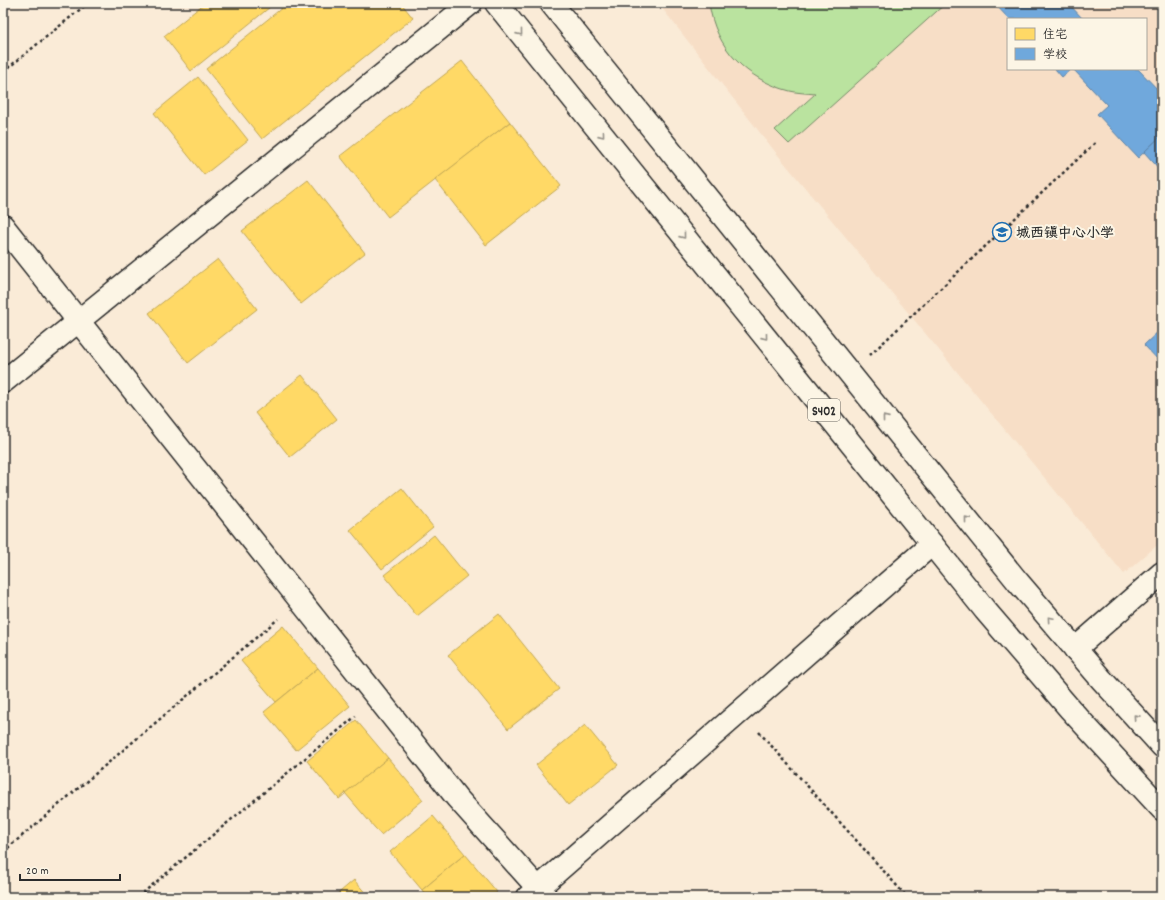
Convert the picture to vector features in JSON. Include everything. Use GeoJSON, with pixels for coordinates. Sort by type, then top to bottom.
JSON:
{"type":"FeatureCollection","features":[{"type":"Feature","properties":{"kind":"street"},"geometry":{"type":"LineString","coordinates":[[3,382],[471,3]]}},
{"type":"Feature","properties":{"kind":"street","name":"S402"},"geometry":{"type":"LineString","coordinates":[[496,3],[984,610],[1070,709],[1162,809]]}},
{"type":"Feature","properties":{"kind":"street"},"geometry":{"type":"LineString","coordinates":[[551,3],[1018,582],[1075,649],[1162,746]]}},
{"type":"Feature","properties":{"kind":"street"},"geometry":{"type":"LineString","coordinates":[[3,226],[457,798],[537,894],[740,711],[932,544]]}},
{"type":"Feature","properties":{"kind":"street"},"geometry":{"type":"LineString","coordinates":[[1075,649],[1162,573]]}},
{"type":"Feature","properties":{"kind":"path"},"geometry":{"type":"LineString","coordinates":[[3,72],[88,3]]}},
{"type":"Feature","properties":{"kind":"path"},"geometry":{"type":"LineString","coordinates":[[850,374],[1097,141]]}},
{"type":"Feature","properties":{"kind":"path"},"geometry":{"type":"LineString","coordinates":[[3,852],[300,600]]}},
{"type":"Feature","properties":{"kind":"path"},"geometry":{"type":"LineString","coordinates":[[138,897],[378,698]]}},
{"type":"Feature","properties":{"kind":"path"},"geometry":{"type":"LineString","coordinates":[[740,711],[907,897]]}},
{"type":"Feature","properties":{"kind":"shaded area","name":"城西镇中心小学"},"geometry":{"type":"Polygon","coordinates":[[[658,3],[1162,3],[1162,541],[1124,574],[773,149],[658,3]]]}},
{"type":"Feature","properties":{"kind":"green space"},"geometry":{"type":"Polygon","coordinates":[[[709,3],[946,3],[789,144],[775,130],[815,94],[793,92],[774,86],[747,70],[726,48],[718,34],[712,19],[709,3]]]}},
{"type":"Feature","properties":{"kind":"building: 住宅"},"geometry":{"type":"Polygon","coordinates":[[[205,3],[275,3],[191,71],[164,36],[205,3]]]}},
{"type":"Feature","properties":{"kind":"building: 住宅"},"geometry":{"type":"Polygon","coordinates":[[[288,3],[401,3],[413,18],[262,139],[206,69],[288,3]]]}},
{"type":"Feature","properties":{"kind":"building: 住宅"},"geometry":{"type":"Polygon","coordinates":[[[462,61],[510,122],[388,217],[340,156],[462,61]]]}},
{"type":"Feature","properties":{"kind":"building: 住宅"},"geometry":{"type":"Polygon","coordinates":[[[198,77],[248,140],[204,175],[154,113],[198,77]]]}},
{"type":"Feature","properties":{"kind":"building: 住宅"},"geometry":{"type":"Polygon","coordinates":[[[510,122],[561,186],[486,245],[435,180],[510,122]]]}},
{"type":"Feature","properties":{"kind":"building: 住宅"},"geometry":{"type":"Polygon","coordinates":[[[308,180],[365,253],[301,304],[242,231],[308,180]]]}},
{"type":"Feature","properties":{"kind":"building: 住宅"},"geometry":{"type":"Polygon","coordinates":[[[218,259],[257,309],[188,363],[149,313],[218,259]]]}},
{"type":"Feature","properties":{"kind":"building: 住宅"},"geometry":{"type":"Polygon","coordinates":[[[302,375],[337,419],[290,457],[255,413],[302,375]]]}},
{"type":"Feature","properties":{"kind":"building: 住宅"},"geometry":{"type":"Polygon","coordinates":[[[402,488],[433,527],[382,569],[350,530],[402,488]]]}},
{"type":"Feature","properties":{"kind":"building: 住宅"},"geometry":{"type":"Polygon","coordinates":[[[434,535],[467,576],[417,616],[384,575],[434,535]]]}},
{"type":"Feature","properties":{"kind":"building: 住宅"},"geometry":{"type":"Polygon","coordinates":[[[499,614],[559,689],[508,729],[448,655],[499,614]]]}},
{"type":"Feature","properties":{"kind":"building: 住宅"},"geometry":{"type":"Polygon","coordinates":[[[283,626],[318,668],[276,702],[241,661],[283,626]]]}},
{"type":"Feature","properties":{"kind":"building: 住宅"},"geometry":{"type":"Polygon","coordinates":[[[318,668],[350,706],[296,750],[264,712],[318,668]]]}},
{"type":"Feature","properties":{"kind":"building: 住宅"},"geometry":{"type":"Polygon","coordinates":[[[356,720],[388,758],[339,799],[307,761],[356,720]]]}},
{"type":"Feature","properties":{"kind":"building: 住宅"},"geometry":{"type":"Polygon","coordinates":[[[585,725],[618,765],[568,805],[536,765],[585,725]]]}},
{"type":"Feature","properties":{"kind":"building: 住宅"},"geometry":{"type":"Polygon","coordinates":[[[388,758],[423,800],[381,835],[345,793],[388,758]]]}},
{"type":"Feature","properties":{"kind":"building: 住宅"},"geometry":{"type":"Polygon","coordinates":[[[433,816],[465,854],[422,890],[390,852],[433,816]]]}},
{"type":"Feature","properties":{"kind":"building: 住宅"},"geometry":{"type":"Polygon","coordinates":[[[465,854],[497,892],[492,897],[427,897],[422,890],[465,854]]]}},
{"type":"Feature","properties":{"kind":"building: 住宅"},"geometry":{"type":"Polygon","coordinates":[[[354,880],[369,897],[334,897],[354,880]]]}},
{"type":"Feature","properties":{"kind":"building: 学校"},"geometry":{"type":"Polygon","coordinates":[[[994,3],[1068,3],[1082,18],[1008,18],[994,3]]]}},
{"type":"Feature","properties":{"kind":"building: 学校"},"geometry":{"type":"Polygon","coordinates":[[[1056,70],[1070,70],[1062,77],[1056,70]]]}},
{"type":"Feature","properties":{"kind":"building: 学校"},"geometry":{"type":"Polygon","coordinates":[[[1074,70],[1139,70],[1162,94],[1162,135],[1138,158],[1097,114],[1107,105],[1074,70]]]}},
{"type":"Feature","properties":{"kind":"building: 学校"},"geometry":{"type":"Polygon","coordinates":[[[1162,135],[1162,172],[1144,152],[1162,135]]]}},
{"type":"Feature","properties":{"kind":"building: 学校"},"geometry":{"type":"Polygon","coordinates":[[[1162,328],[1162,364],[1144,345],[1162,328]]]}},
{"type":"Feature","properties":{"kind":"place","name":"城西镇中心小学"},"geometry":{"type":"Point","coordinates":[1002,232]}}]}
